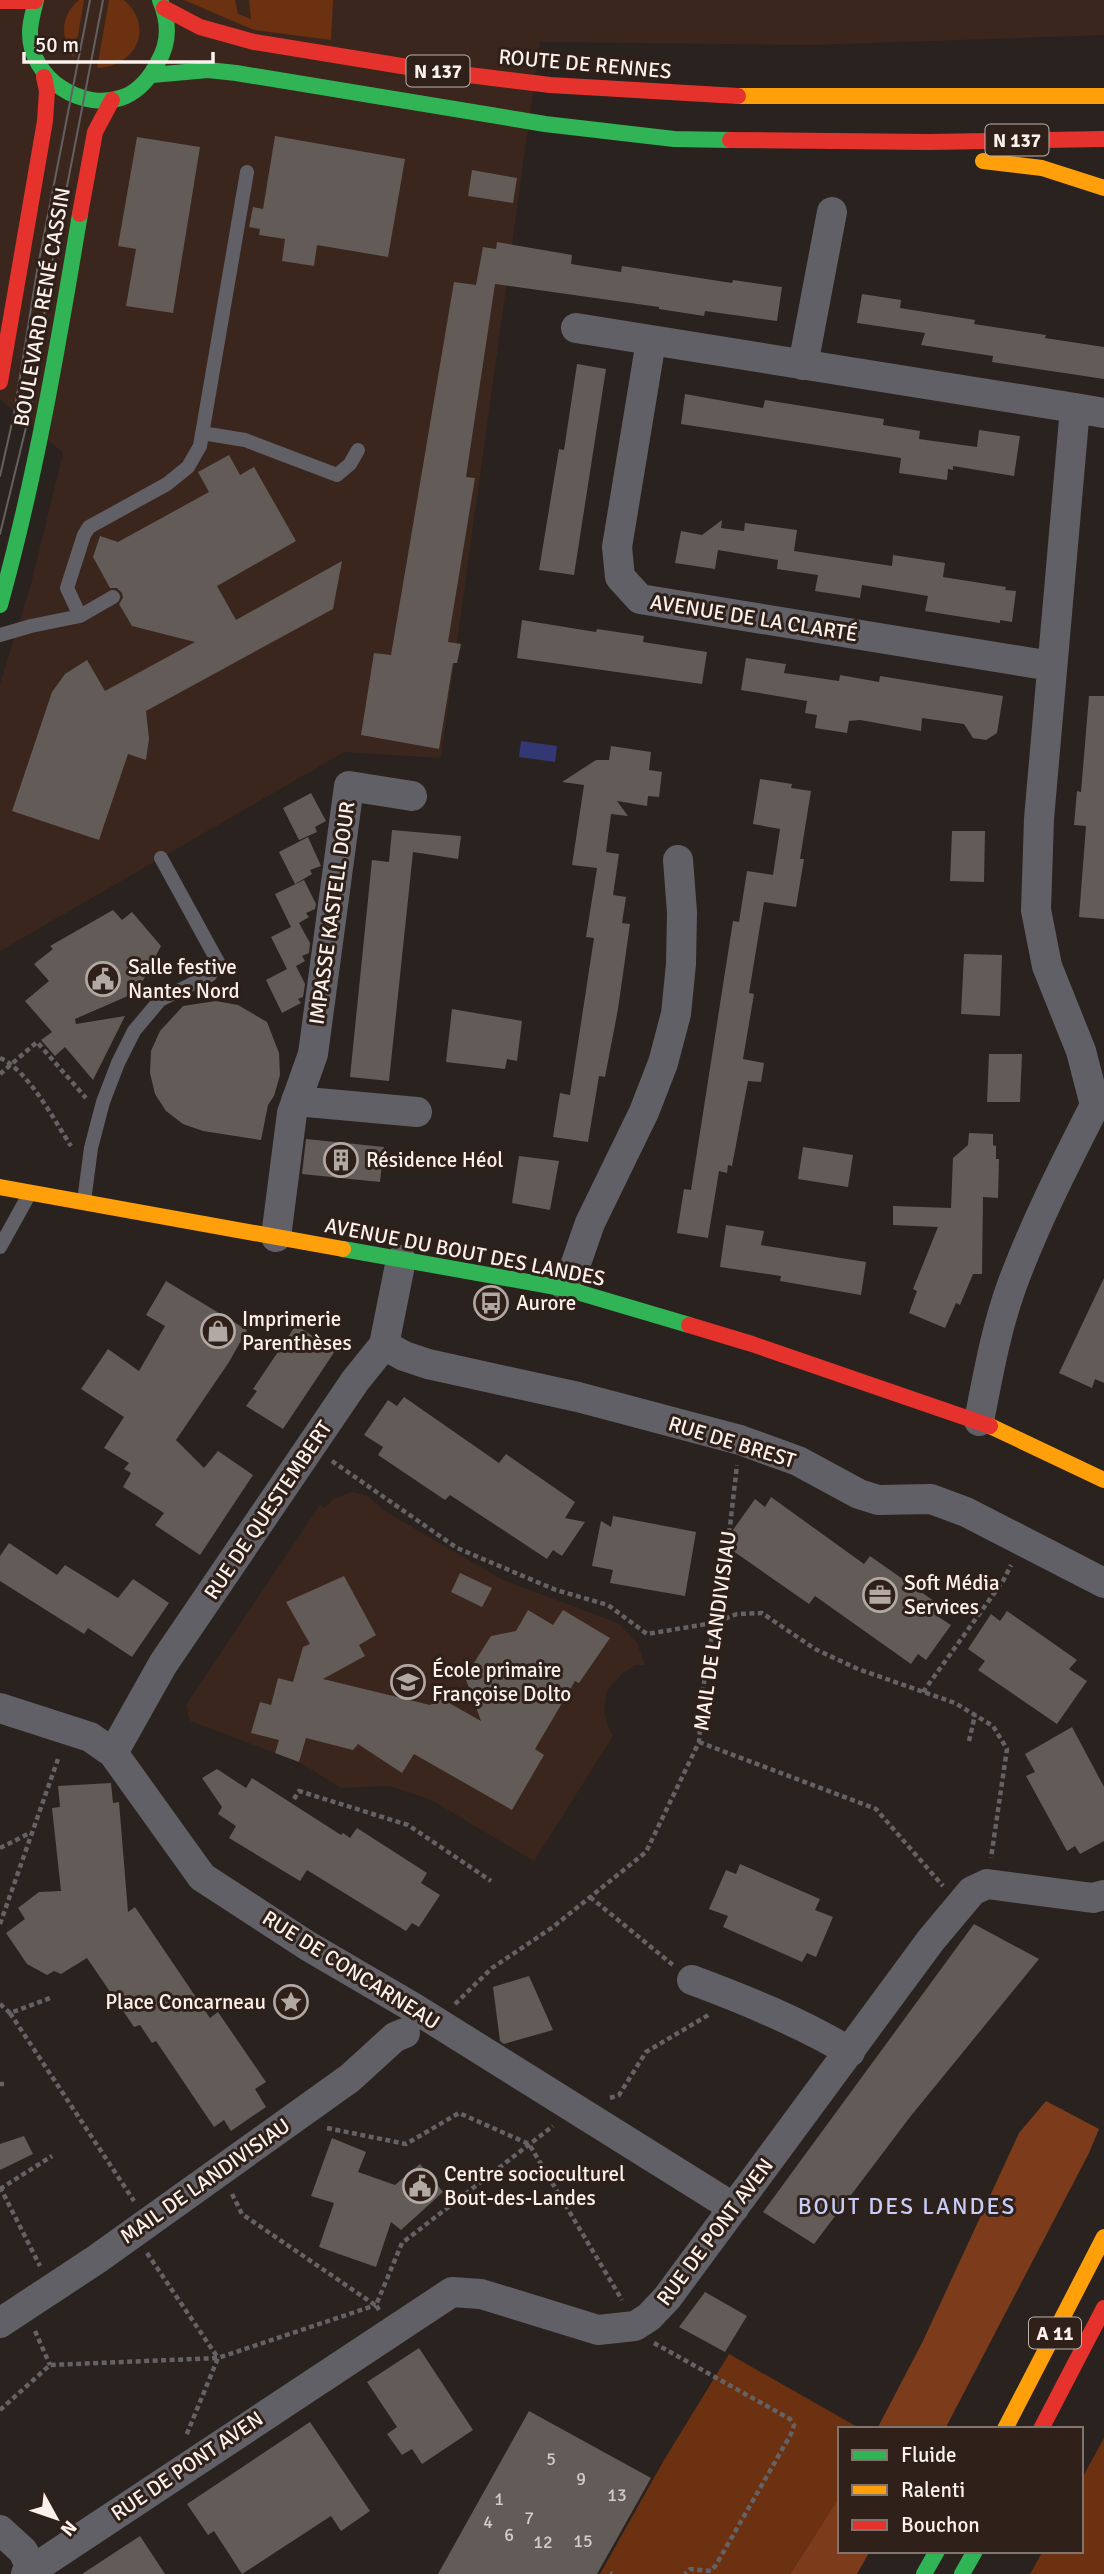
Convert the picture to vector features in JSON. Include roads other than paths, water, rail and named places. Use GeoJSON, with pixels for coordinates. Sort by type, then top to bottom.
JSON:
{"type":"FeatureCollection","features":[{"type":"Feature","properties":{"kind":"main road"},"geometry":{"type":"LineString","coordinates":[[0,1],[36,0],[23,40],[44,77],[61,91],[93,101],[112,100],[127,95],[152,75],[161,61],[166,44],[168,27],[162,4]]}},
{"type":"Feature","properties":{"kind":"main road","name":"ROUTE DE RENNES"},"geometry":{"type":"LineString","coordinates":[[162,4],[200,27],[254,42],[420,69],[614,90],[720,95],[970,97],[1100,93]]}},
{"type":"Feature","properties":{"kind":"main road","name":"N 137"},"geometry":{"type":"LineString","coordinates":[[152,75],[190,71],[226,72],[633,136],[726,141],[1104,139]]}},
{"type":"Feature","properties":{"kind":"main road","name":"BOULEVARD RENÉ CASSIN"},"geometry":{"type":"LineString","coordinates":[[0,382],[45,121],[47,91],[44,77]]}},
{"type":"Feature","properties":{"kind":"main road","name":"BOULEVARD RENÉ CASSIN"},"geometry":{"type":"LineString","coordinates":[[0,605],[16,553],[46,416],[89,156],[95,132],[112,100]]}},
{"type":"Feature","properties":{"kind":"main road"},"geometry":{"type":"LineString","coordinates":[[929,142],[962,159],[1042,169],[1104,188]]}},
{"type":"Feature","properties":{"kind":"main road","name":"AVENUE DU BOUT DES LANDES"},"geometry":{"type":"LineString","coordinates":[[0,1187],[567,1289],[752,1344],[979,1421],[1104,1480]]}},
{"type":"Feature","properties":{"kind":"main road","name":"A 11"},"geometry":{"type":"LineString","coordinates":[[1006,2427],[1104,2237]]}},
{"type":"Feature","properties":{"kind":"main road","name":"A 11"},"geometry":{"type":"LineString","coordinates":[[1042,2427],[1104,2308]]}},
{"type":"Feature","properties":{"kind":"main road"},"geometry":{"type":"LineString","coordinates":[[924,2574],[936,2553]]}},
{"type":"Feature","properties":{"kind":"main road"},"geometry":{"type":"LineString","coordinates":[[962,2574],[974,2553]]}},
{"type":"Feature","properties":{"kind":"street"},"geometry":{"type":"LineString","coordinates":[[803,365],[832,212]]}},
{"type":"Feature","properties":{"kind":"street"},"geometry":{"type":"LineString","coordinates":[[576,328],[1104,413]]}},
{"type":"Feature","properties":{"kind":"street","name":"AVENUE DE LA CLARTÉ"},"geometry":{"type":"LineString","coordinates":[[650,341],[617,547],[620,578],[640,599],[1051,666]]}},
{"type":"Feature","properties":{"kind":"street"},"geometry":{"type":"LineString","coordinates":[[979,1421],[992,1352],[1011,1288],[1036,1224],[1100,1105],[1046,966],[1036,910],[1039,819],[1074,408]]}},
{"type":"Feature","properties":{"kind":"street","name":"IMPASSE KASTELL DOUR"},"geometry":{"type":"LineString","coordinates":[[276,1237],[292,1113],[313,1054],[349,786],[412,796]]}},
{"type":"Feature","properties":{"kind":"street"},"geometry":{"type":"LineString","coordinates":[[567,1289],[590,1223],[644,1112],[676,1014],[682,912],[678,860]]}},
{"type":"Feature","properties":{"kind":"street"},"geometry":{"type":"LineString","coordinates":[[296,1101],[417,1112]]}},
{"type":"Feature","properties":{"kind":"street","name":"RUE DE QUESTEMBERT"},"geometry":{"type":"LineString","coordinates":[[113,1754],[163,1664],[355,1381],[384,1345],[401,1260]]}},
{"type":"Feature","properties":{"kind":"street","name":"RUE DE BREST"},"geometry":{"type":"LineString","coordinates":[[384,1345],[404,1356],[428,1364],[578,1397],[740,1440],[798,1461],[878,1500],[931,1499],[966,1512],[1104,1583]]}},
{"type":"Feature","properties":{"kind":"street","name":"RUE DE CONCARNEAU"},"geometry":{"type":"LineString","coordinates":[[0,1708],[90,1737],[113,1754],[202,1877],[308,1946],[414,2008],[734,2208]]}},
{"type":"Feature","properties":{"kind":"street","name":"RUE DE PONT AVEN"},"geometry":{"type":"LineString","coordinates":[[29,2572],[452,2292],[481,2294],[598,2330],[635,2326],[649,2317],[667,2298],[734,2208],[838,2044],[972,1891],[987,1884],[1098,1896]]}},
{"type":"Feature","properties":{"kind":"street"},"geometry":{"type":"LineString","coordinates":[[692,1980],[738,1997],[838,2044]]}},
{"type":"Feature","properties":{"kind":"street","name":"MAIL DE LANDIVISIAU"},"geometry":{"type":"LineString","coordinates":[[12,2315],[221,2171],[350,2078],[396,2037],[405,2033]]}},
{"type":"Feature","properties":{"kind":"street"},"geometry":{"type":"LineString","coordinates":[[0,2530],[23,2552],[29,2572]]}},
{"type":"Feature","properties":{"kind":"lane"},"geometry":{"type":"LineString","coordinates":[[80,616],[67,588],[84,534],[89,527],[167,484],[188,467],[200,446],[247,172]]}},
{"type":"Feature","properties":{"kind":"lane"},"geometry":{"type":"LineString","coordinates":[[202,433],[245,440],[337,475],[350,464],[358,450]]}},
{"type":"Feature","properties":{"kind":"lane"},"geometry":{"type":"LineString","coordinates":[[0,635],[80,616],[113,597]]}},
{"type":"Feature","properties":{"kind":"lane"},"geometry":{"type":"LineString","coordinates":[[83,1203],[91,1148],[100,1114],[118,1063],[134,1031],[160,1000],[210,975],[218,962],[161,858]]}},
{"type":"Feature","properties":{"kind":"lane"},"geometry":{"type":"LineString","coordinates":[[0,1247],[30,1193]]}},
{"type":"Feature","properties":{"kind":"tram line"},"geometry":{"type":"LineString","coordinates":[[0,476],[14,414],[37,271],[90,0]]}},
{"type":"Feature","properties":{"kind":"tram line"},"geometry":{"type":"LineString","coordinates":[[0,534],[31,407],[50,274],[103,0]]}},
{"type":"Feature","properties":{"kind":"place","name":"Salle festive Nantes Nord"},"geometry":{"type":"Point","coordinates":[103,979]}},
{"type":"Feature","properties":{"kind":"place","name":"Résidence Héol"},"geometry":{"type":"Point","coordinates":[341,1160]}},
{"type":"Feature","properties":{"kind":"place","name":"Aurore"},"geometry":{"type":"Point","coordinates":[491,1303]}},
{"type":"Feature","properties":{"kind":"place","name":"Imprimerie Parenthèses"},"geometry":{"type":"Point","coordinates":[218,1331]}},
{"type":"Feature","properties":{"kind":"place","name":"Soft Média Services"},"geometry":{"type":"Point","coordinates":[880,1595]}},
{"type":"Feature","properties":{"kind":"place","name":"École primaire Françoise Dolto"},"geometry":{"type":"Point","coordinates":[408,1682]}},
{"type":"Feature","properties":{"kind":"place","name":"Place Concarneau"},"geometry":{"type":"Point","coordinates":[291,2002]}},
{"type":"Feature","properties":{"kind":"place","name":"Centre socioculturel Bout-des-Landes"},"geometry":{"type":"Point","coordinates":[420,2186]}},
{"type":"Feature","properties":{"kind":"district","name":"BOUT DES LANDES"},"geometry":{"type":"Point","coordinates":[907,2206]}}]}
